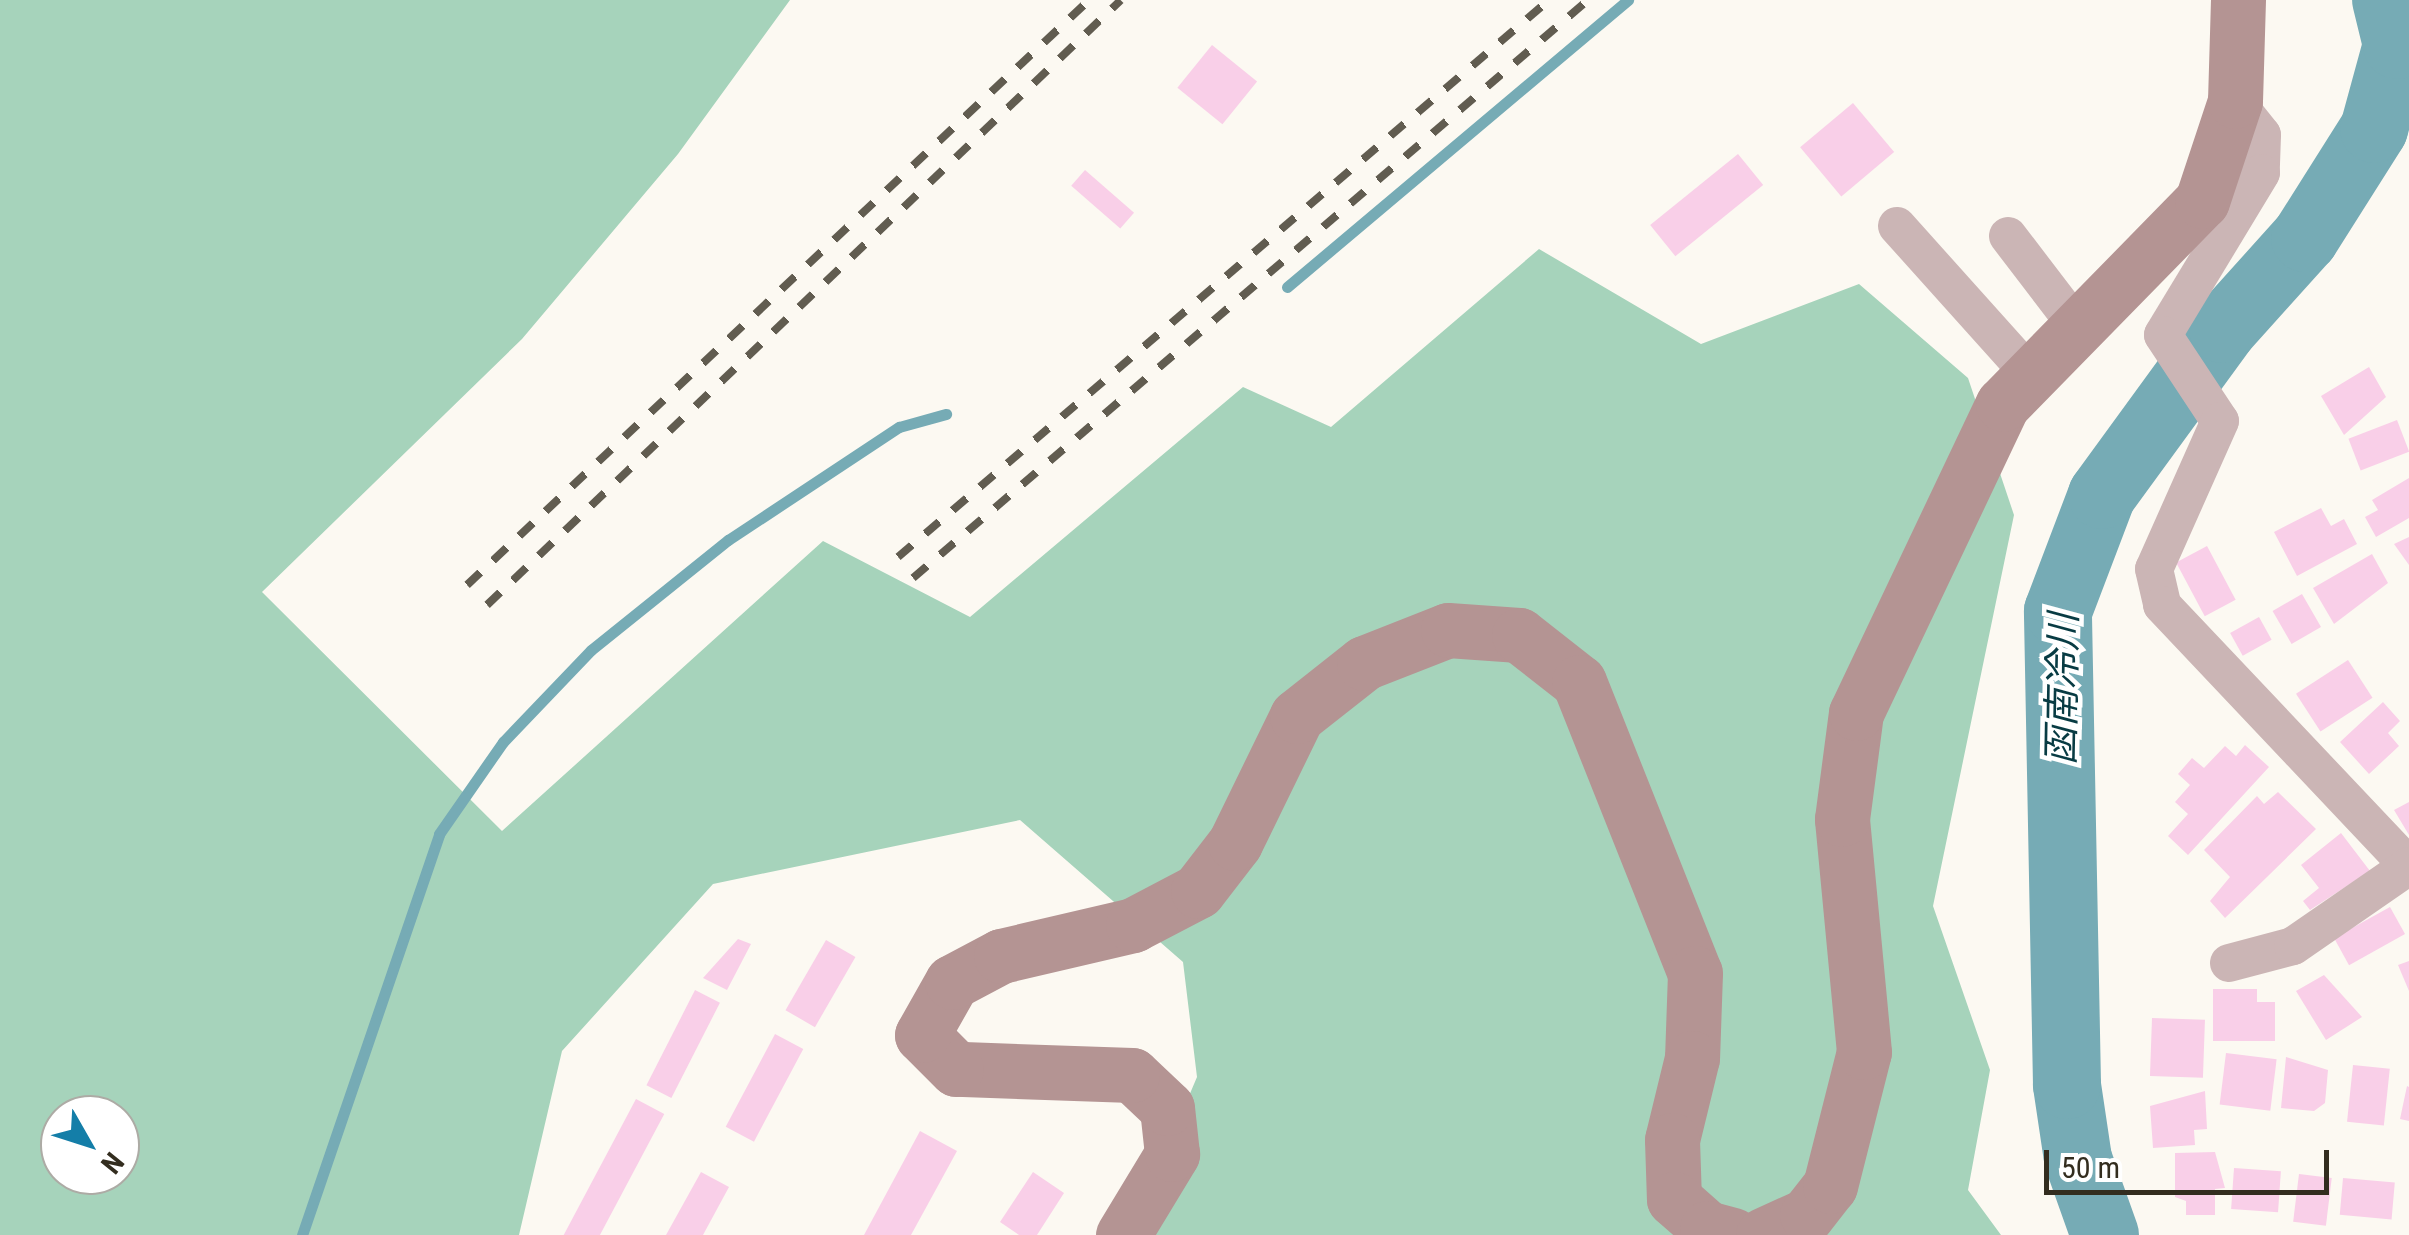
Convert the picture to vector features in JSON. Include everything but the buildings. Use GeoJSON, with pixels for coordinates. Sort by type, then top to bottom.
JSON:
{"type":"FeatureCollection","features":[{"type":"Feature","properties":{"kind":"street"},"geometry":{"type":"LineString","coordinates":[[1796,1228],[1845,1148],[1864,1052],[1842,819],[1856,713],[1974,459],[2030,373],[2202,200],[2235,101],[2238,0]]}},
{"type":"Feature","properties":{"kind":"street"},"geometry":{"type":"LineString","coordinates":[[2229,963],[2293,946],[2409,866],[2162,605],[2154,569],[2220,421],[2163,335],[2261,173],[2262,134],[2235,101]]}},
{"type":"Feature","properties":{"kind":"street"},"geometry":{"type":"LineString","coordinates":[[1897,226],[2030,373]]}},
{"type":"Feature","properties":{"kind":"street"},"geometry":{"type":"LineString","coordinates":[[2008,236],[2076,325]]}},
{"type":"Feature","properties":{"kind":"street"},"geometry":{"type":"LineString","coordinates":[[1123,1235],[1172,1154],[1166,1108],[1132,1074],[956,1069],[922,1035],[952,982],[1001,956],[1133,925],[1198,891],[1235,843],[1297,716],[1364,663],[1448,630],[1519,635],[1579,682],[1695,973],[1692,1058],[1672,1140],[1674,1200],[1707,1228],[1733,1235]]}},
{"type":"Feature","properties":{"kind":"green space"},"geometry":{"type":"Polygon","coordinates":[[[0,0],[790,0],[678,154],[522,339],[262,592],[502,831],[823,541],[970,617],[1243,387],[1331,427],[1539,249],[1701,344],[1859,284],[1968,378],[2014,515],[1933,906],[1990,1070],[1968,1190],[2001,1235],[1130,1235],[1197,1077],[1183,962],[1020,820],[713,884],[562,1051],[519,1235],[0,1235],[0,0]]]}},
{"type":"Feature","properties":{"kind":"waterway"},"geometry":{"type":"LineString","coordinates":[[1287,287],[1628,0]]}},
{"type":"Feature","properties":{"kind":"waterway","name":"函南冷川"},"geometry":{"type":"LineString","coordinates":[[2105,1235],[2078,1159],[2067,1085],[2058,611],[2102,495],[2223,329],[2305,238],[2374,129],[2397,45],[2386,0]]}},
{"type":"Feature","properties":{"kind":"waterway"},"geometry":{"type":"LineString","coordinates":[[302,1235],[439,834],[503,742],[591,650],[728,540],[899,427],[946,414]]}},
{"type":"Feature","properties":{"kind":"railway"},"geometry":{"type":"LineString","coordinates":[[467,585],[1089,0]]}},
{"type":"Feature","properties":{"kind":"railway"},"geometry":{"type":"LineString","coordinates":[[487,605],[1121,0]]}},
{"type":"Feature","properties":{"kind":"railway"},"geometry":{"type":"LineString","coordinates":[[898,557],[1549,0]]}},
{"type":"Feature","properties":{"kind":"railway"},"geometry":{"type":"LineString","coordinates":[[913,578],[1588,0]]}}]}
